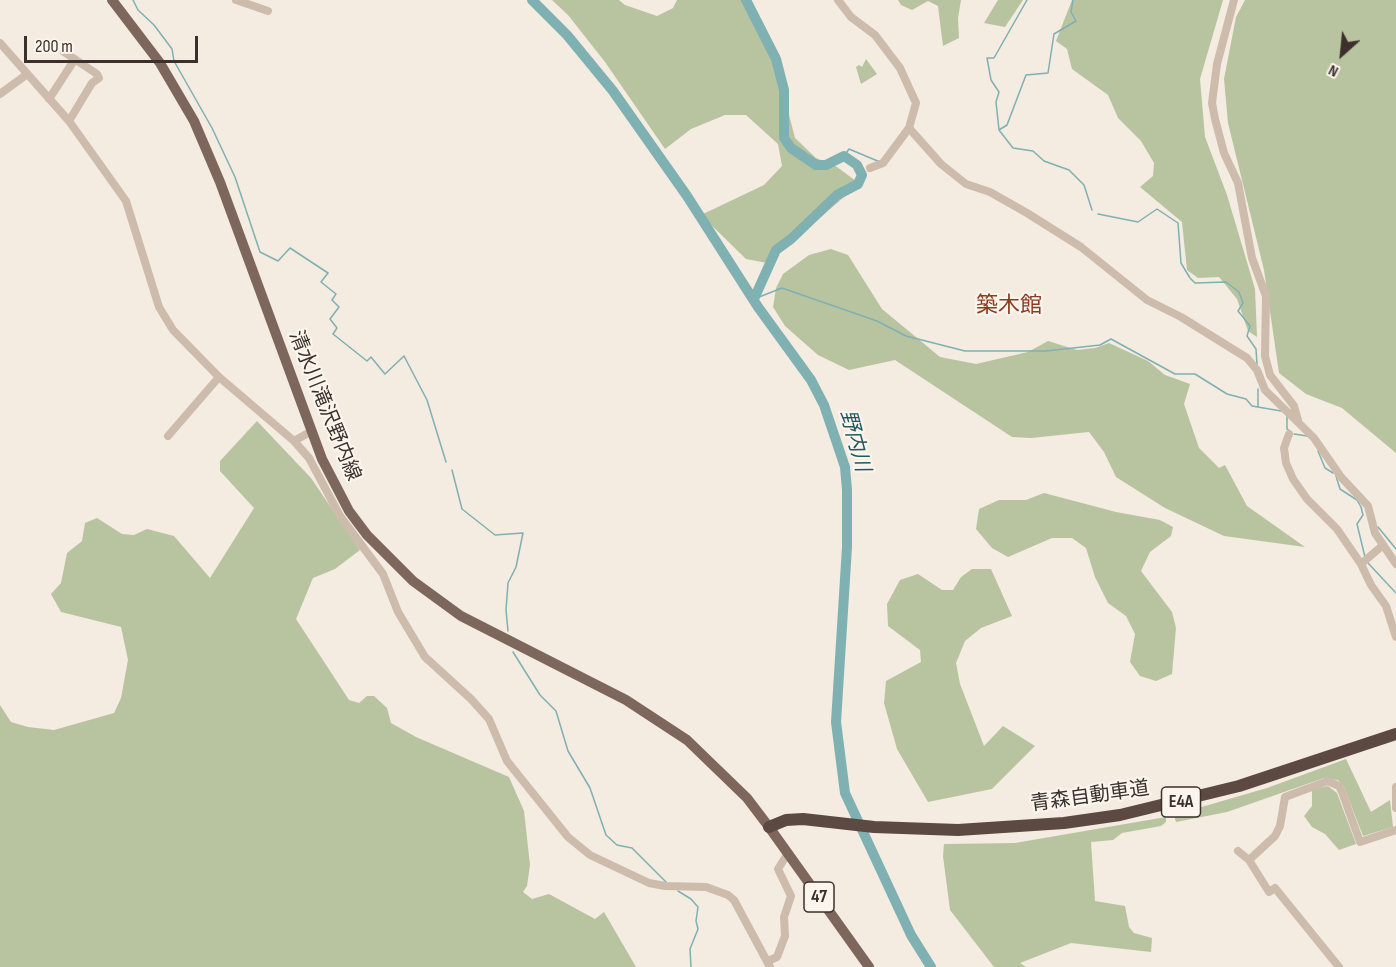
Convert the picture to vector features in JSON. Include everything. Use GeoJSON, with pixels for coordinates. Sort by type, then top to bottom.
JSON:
{"type":"FeatureCollection","features":[{"type":"Feature","properties":{"kind":"highway","name":"青森自動車道"},"geometry":{"type":"LineString","coordinates":[[769,827],[791,820],[933,830],[1064,823],[1181,802],[1239,786],[1396,734]]}},
{"type":"Feature","properties":{"kind":"main road","name":"清水川滝沢野内線"},"geometry":{"type":"LineString","coordinates":[[112,0],[160,63],[194,121],[220,182],[310,432],[349,511],[367,535],[413,581],[461,616],[595,683],[655,717],[715,766],[769,827]]}},
{"type":"Feature","properties":{"kind":"main road","name":"47"},"geometry":{"type":"LineString","coordinates":[[769,827],[869,967]]}},
{"type":"Feature","properties":{"kind":"street"},"geometry":{"type":"LineString","coordinates":[[236,0],[268,11]]}},
{"type":"Feature","properties":{"kind":"street"},"geometry":{"type":"LineString","coordinates":[[838,0],[851,17],[884,44],[910,86],[916,103],[909,128],[884,163],[870,168]]}},
{"type":"Feature","properties":{"kind":"street"},"geometry":{"type":"LineString","coordinates":[[1234,0],[1217,64],[1212,102],[1224,153],[1238,183],[1252,258],[1266,296],[1265,356],[1270,375],[1294,406],[1298,420]]}},
{"type":"Feature","properties":{"kind":"street"},"geometry":{"type":"LineString","coordinates":[[0,43],[69,121],[126,201],[151,283],[163,315],[173,330],[219,377],[294,441],[309,458],[340,516],[383,574],[398,612],[425,657],[471,699],[489,720],[507,761],[568,837],[590,855],[649,883],[664,886],[706,887],[728,895],[734,900],[769,964],[777,957],[785,936],[784,916],[791,896],[778,869],[788,854]]}},
{"type":"Feature","properties":{"kind":"street"},"geometry":{"type":"LineString","coordinates":[[64,51],[98,74],[99,78],[92,83],[69,121]]}},
{"type":"Feature","properties":{"kind":"street"},"geometry":{"type":"LineString","coordinates":[[49,99],[75,59]]}},
{"type":"Feature","properties":{"kind":"street"},"geometry":{"type":"LineString","coordinates":[[0,94],[26,75]]}},
{"type":"Feature","properties":{"kind":"street"},"geometry":{"type":"LineString","coordinates":[[909,128],[941,164],[966,184],[990,192],[1027,213],[1081,247],[1153,304],[1236,349],[1257,370],[1265,390],[1298,420],[1320,445],[1341,477],[1368,506],[1373,528],[1382,546],[1396,564]]}},
{"type":"Feature","properties":{"kind":"street"},"geometry":{"type":"LineString","coordinates":[[168,436],[219,377]]}},
{"type":"Feature","properties":{"kind":"street"},"geometry":{"type":"LineString","coordinates":[[294,441],[310,432]]}},
{"type":"Feature","properties":{"kind":"street"},"geometry":{"type":"LineString","coordinates":[[1289,434],[1284,448],[1286,463],[1293,479],[1307,499],[1365,561],[1371,585],[1386,606],[1396,637]]}},
{"type":"Feature","properties":{"kind":"street"},"geometry":{"type":"LineString","coordinates":[[1365,561],[1382,546]]}},
{"type":"Feature","properties":{"kind":"street"},"geometry":{"type":"LineString","coordinates":[[1249,860],[1275,836],[1280,826],[1285,797],[1321,782],[1328,781],[1339,786],[1360,842],[1396,830]]}},
{"type":"Feature","properties":{"kind":"street"},"geometry":{"type":"LineString","coordinates":[[1396,787],[1396,808]]}},
{"type":"Feature","properties":{"kind":"street"},"geometry":{"type":"LineString","coordinates":[[1238,851],[1249,860],[1269,892],[1275,888],[1339,967]]}},
{"type":"Feature","properties":{"kind":"green space"},"geometry":{"type":"Polygon","coordinates":[[[552,0],[619,0],[625,5],[657,16],[673,8],[677,0],[744,0],[771,45],[795,138],[816,158],[837,167],[856,181],[850,192],[767,263],[746,259],[701,215],[764,185],[782,166],[778,144],[746,115],[725,115],[691,129],[665,149],[605,62],[568,15],[552,0]]]}},
{"type":"Feature","properties":{"kind":"green space"},"geometry":{"type":"Polygon","coordinates":[[[898,0],[961,0],[958,18],[959,38],[943,46],[938,6],[928,1],[912,10],[901,5],[898,0]]]}},
{"type":"Feature","properties":{"kind":"green space"},"geometry":{"type":"Polygon","coordinates":[[[998,0],[1023,0],[1005,27],[984,23],[998,0]]]}},
{"type":"Feature","properties":{"kind":"green space"},"geometry":{"type":"Polygon","coordinates":[[[1072,0],[1223,0],[1200,79],[1205,137],[1227,195],[1255,289],[1257,337],[1248,331],[1237,299],[1219,277],[1198,278],[1187,270],[1182,222],[1140,187],[1153,176],[1154,163],[1141,141],[1118,118],[1108,95],[1072,69],[1067,49],[1056,41],[1072,0]]]}},
{"type":"Feature","properties":{"kind":"green space"},"geometry":{"type":"Polygon","coordinates":[[[1245,0],[1396,0],[1396,453],[1342,408],[1306,394],[1279,373],[1264,270],[1228,123],[1224,79],[1236,17],[1245,0]]]}},
{"type":"Feature","properties":{"kind":"green space"},"geometry":{"type":"Polygon","coordinates":[[[866,59],[877,74],[861,84],[856,67],[859,65],[862,67],[866,59]]]}},
{"type":"Feature","properties":{"kind":"green space"},"geometry":{"type":"Polygon","coordinates":[[[831,249],[848,255],[882,309],[940,357],[976,364],[1028,352],[1048,341],[1077,350],[1095,348],[1109,343],[1148,361],[1165,375],[1190,384],[1184,404],[1199,448],[1219,468],[1225,465],[1247,506],[1305,547],[1224,536],[1165,508],[1116,477],[1104,452],[1089,432],[1031,438],[1012,437],[895,360],[849,370],[818,355],[785,326],[773,307],[776,288],[783,274],[809,255],[831,249]]]}},
{"type":"Feature","properties":{"kind":"green space"},"geometry":{"type":"Polygon","coordinates":[[[257,421],[311,478],[360,550],[335,569],[313,578],[296,619],[349,700],[359,703],[367,696],[374,696],[387,708],[391,723],[416,737],[509,777],[524,811],[530,865],[527,886],[523,892],[532,899],[549,894],[595,919],[604,912],[636,967],[0,967],[0,705],[11,722],[28,727],[54,730],[114,713],[121,698],[128,660],[121,627],[61,612],[51,594],[61,583],[67,553],[82,541],[85,523],[97,518],[122,534],[134,535],[147,529],[174,536],[210,578],[254,508],[220,471],[220,461],[257,421]]]}},
{"type":"Feature","properties":{"kind":"green space"},"geometry":{"type":"Polygon","coordinates":[[[1044,493],[1116,512],[1160,520],[1173,527],[1171,536],[1150,552],[1141,571],[1172,612],[1176,628],[1172,674],[1156,681],[1140,676],[1130,662],[1135,634],[1126,616],[1108,603],[1095,577],[1086,548],[1072,538],[1052,538],[1008,557],[992,548],[976,529],[979,509],[999,500],[1026,500],[1044,493]]]}},
{"type":"Feature","properties":{"kind":"green space"},"geometry":{"type":"Polygon","coordinates":[[[972,569],[991,569],[1012,616],[981,628],[965,641],[956,663],[960,684],[984,746],[1003,726],[1035,746],[992,789],[928,802],[897,749],[884,703],[886,681],[921,662],[920,650],[888,626],[887,604],[900,580],[918,574],[942,590],[953,590],[961,577],[972,569]]]}},
{"type":"Feature","properties":{"kind":"green space"},"geometry":{"type":"Polygon","coordinates":[[[1346,759],[1371,812],[1390,800],[1393,827],[1363,836],[1344,787],[1338,780],[1324,778],[1227,812],[1176,822],[1174,815],[1267,788],[1346,759]]]}},
{"type":"Feature","properties":{"kind":"green space"},"geometry":{"type":"Polygon","coordinates":[[[1328,786],[1337,793],[1356,844],[1339,850],[1325,834],[1312,827],[1304,816],[1312,806],[1312,790],[1328,786]]]}},
{"type":"Feature","properties":{"kind":"green space"},"geometry":{"type":"Polygon","coordinates":[[[1166,817],[1166,822],[1161,826],[1122,833],[1113,840],[1091,842],[1095,901],[1125,906],[1129,927],[1134,933],[1152,938],[1151,952],[1071,943],[1020,963],[1026,967],[994,967],[950,910],[943,856],[944,844],[1015,843],[1166,817]]]}},
{"type":"Feature","properties":{"kind":"waterway"},"geometry":{"type":"LineString","coordinates":[[133,0],[138,10],[154,25],[172,49],[174,61],[212,128],[235,177],[260,252],[278,261],[290,248],[328,273],[321,282],[336,294],[332,300],[339,307],[330,319],[337,328],[333,334],[367,361],[371,357],[385,374],[404,356],[427,400],[446,462]]}},
{"type":"Feature","properties":{"kind":"waterway","name":"野内川"},"geometry":{"type":"LineString","coordinates":[[532,0],[567,35],[613,91],[687,196],[758,307],[811,380],[824,405],[845,467],[847,490],[847,547],[836,722],[845,793],[911,935],[931,967]]}},
{"type":"Feature","properties":{"kind":"waterway"},"geometry":{"type":"LineString","coordinates":[[746,0],[776,59],[784,90],[784,138],[791,148],[816,165],[826,165],[844,156],[857,165],[862,175],[858,184],[837,195],[791,239],[776,250],[754,299]]}},
{"type":"Feature","properties":{"kind":"waterway"},"geometry":{"type":"LineString","coordinates":[[1027,0],[994,58],[987,58],[991,80],[999,92],[996,102],[999,130],[1013,148],[1033,151],[1044,161],[1069,170],[1084,185],[1092,210]]}},
{"type":"Feature","properties":{"kind":"waterway"},"geometry":{"type":"LineString","coordinates":[[999,130],[1007,125],[1026,75],[1048,73],[1054,34],[1076,21],[1071,12],[1073,0]]}},
{"type":"Feature","properties":{"kind":"waterway"},"geometry":{"type":"LineString","coordinates":[[844,156],[849,149],[880,162]]}},
{"type":"Feature","properties":{"kind":"waterway"},"geometry":{"type":"LineString","coordinates":[[1098,214],[1138,222],[1157,209],[1178,223],[1181,263],[1190,278],[1195,283],[1226,282],[1239,292],[1243,303],[1238,311],[1250,326],[1247,336],[1256,349],[1257,364]]}},
{"type":"Feature","properties":{"kind":"waterway"},"geometry":{"type":"LineString","coordinates":[[754,299],[782,288],[877,321],[906,336],[965,351],[1046,351],[1100,345],[1111,339],[1175,374],[1195,374],[1227,394],[1246,399],[1252,406],[1281,411]]}},
{"type":"Feature","properties":{"kind":"waterway"},"geometry":{"type":"LineString","coordinates":[[1258,389],[1258,406]]}},
{"type":"Feature","properties":{"kind":"waterway"},"geometry":{"type":"LineString","coordinates":[[1287,417],[1287,429],[1290,431]]}},
{"type":"Feature","properties":{"kind":"waterway"},"geometry":{"type":"LineString","coordinates":[[1294,434],[1307,436]]}},
{"type":"Feature","properties":{"kind":"waterway"},"geometry":{"type":"LineString","coordinates":[[1318,451],[1325,468],[1333,473]]}},
{"type":"Feature","properties":{"kind":"waterway"},"geometry":{"type":"LineString","coordinates":[[452,470],[462,509],[495,535],[523,533],[516,567],[508,583],[506,610],[508,631]]}},
{"type":"Feature","properties":{"kind":"waterway"},"geometry":{"type":"LineString","coordinates":[[1336,476],[1340,489],[1357,500],[1361,507],[1363,515],[1357,524],[1365,557]]}},
{"type":"Feature","properties":{"kind":"waterway"},"geometry":{"type":"LineString","coordinates":[[1378,527],[1396,549]]}},
{"type":"Feature","properties":{"kind":"waterway"},"geometry":{"type":"LineString","coordinates":[[1368,563],[1396,593]]}},
{"type":"Feature","properties":{"kind":"waterway"},"geometry":{"type":"LineString","coordinates":[[513,652],[540,695],[556,711],[568,751],[590,788],[606,835],[617,845],[632,848],[666,882]]}},
{"type":"Feature","properties":{"kind":"waterway"},"geometry":{"type":"LineString","coordinates":[[678,891],[691,899],[698,907],[696,921],[698,929],[690,949],[691,967]]}},
{"type":"Feature","properties":{"kind":"district","name":"築木館"},"geometry":{"type":"Point","coordinates":[1009,306]}}]}
